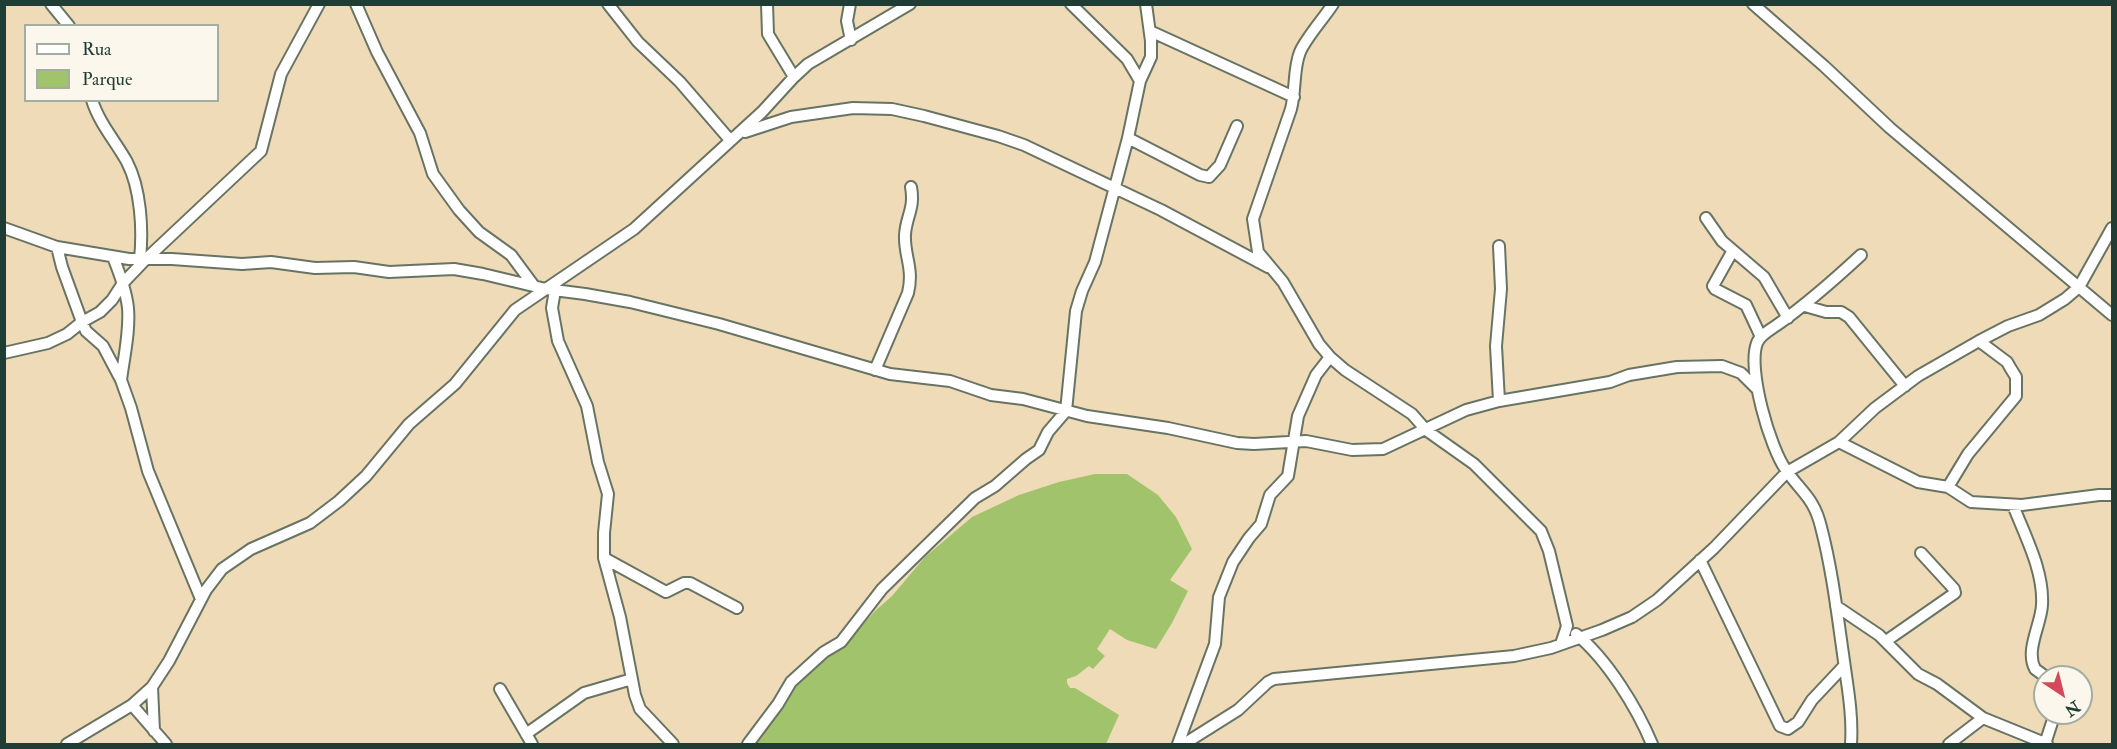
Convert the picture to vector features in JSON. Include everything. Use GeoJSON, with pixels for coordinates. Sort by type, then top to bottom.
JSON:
{"type":"FeatureCollection","features":[{"type":"Feature","properties":{"kind":"street"},"geometry":{"type":"LineString","coordinates":[[51,4],[67,24]]}},
{"type":"Feature","properties":{"kind":"street"},"geometry":{"type":"LineString","coordinates":[[4,353],[48,343],[67,334],[100,312],[143,260],[261,151],[281,74],[319,4]]}},
{"type":"Feature","properties":{"kind":"street"},"geometry":{"type":"LineString","coordinates":[[356,4],[377,52],[420,134],[434,174],[446,194],[479,232],[511,255],[534,286]]}},
{"type":"Feature","properties":{"kind":"street"},"geometry":{"type":"LineString","coordinates":[[608,4],[638,42],[733,138]]}},
{"type":"Feature","properties":{"kind":"street"},"geometry":{"type":"LineString","coordinates":[[766,4],[768,34],[794,76]]}},
{"type":"Feature","properties":{"kind":"street"},"geometry":{"type":"LineString","coordinates":[[850,4],[847,21],[851,40]]}},
{"type":"Feature","properties":{"kind":"street"},"geometry":{"type":"LineString","coordinates":[[67,744],[132,705],[152,687],[213,578],[251,549],[310,523],[339,501],[366,476],[410,424],[455,384],[515,310],[551,290],[634,229],[768,106],[794,76],[808,64],[910,4]]}},
{"type":"Feature","properties":{"kind":"street"},"geometry":{"type":"LineString","coordinates":[[1071,4],[1126,59],[1140,81]]}},
{"type":"Feature","properties":{"kind":"street"},"geometry":{"type":"LineString","coordinates":[[748,744],[778,704],[791,682],[824,652],[841,642],[882,589],[975,498],[995,486],[1039,450],[1048,432],[1066,411],[1076,310],[1095,262],[1128,138],[1140,81],[1151,57],[1146,4]]}},
{"type":"Feature","properties":{"kind":"street"},"geometry":{"type":"LineString","coordinates":[[1333,4],[1301,50],[1297,62],[1294,97],[1252,219],[1258,252],[1283,282],[1316,339],[1330,357],[1345,370],[1412,414],[1426,430],[1474,464],[1532,519],[1541,531],[1549,551],[1567,626],[1561,644]]}},
{"type":"Feature","properties":{"kind":"street"},"geometry":{"type":"LineString","coordinates":[[1753,4],[1890,128],[2112,315]]}},
{"type":"Feature","properties":{"kind":"street"},"geometry":{"type":"LineString","coordinates":[[1150,31],[1294,97]]}},
{"type":"Feature","properties":{"kind":"street"},"geometry":{"type":"LineString","coordinates":[[93,102],[127,161],[133,178],[142,228],[143,260]]}},
{"type":"Feature","properties":{"kind":"street"},"geometry":{"type":"LineString","coordinates":[[733,138],[764,124],[816,112],[852,108],[892,109],[924,116],[998,136],[1024,146],[1161,210],[1272,269]]}},
{"type":"Feature","properties":{"kind":"street"},"geometry":{"type":"LineString","coordinates":[[1128,138],[1200,175],[1209,177],[1220,165],[1237,126]]}},
{"type":"Feature","properties":{"kind":"street"},"geometry":{"type":"LineString","coordinates":[[875,370],[911,281],[905,238],[913,207],[911,187]]}},
{"type":"Feature","properties":{"kind":"street"},"geometry":{"type":"LineString","coordinates":[[1706,218],[1717,236],[1732,252],[1760,272],[1788,318]]}},
{"type":"Feature","properties":{"kind":"street"},"geometry":{"type":"LineString","coordinates":[[4,228],[57,247],[143,260],[172,259],[242,264],[271,261],[315,268],[354,267],[389,272],[454,269],[496,276],[551,290],[617,300],[730,327],[897,375],[950,381],[991,395],[1033,401],[1066,411],[1168,428],[1237,443],[1306,441],[1337,449],[1370,451],[1390,447],[1466,410],[1498,401],[1610,382],[1629,375],[1677,367],[1722,366],[1741,373],[1756,388]]}},
{"type":"Feature","properties":{"kind":"street"},"geometry":{"type":"LineString","coordinates":[[1185,744],[1238,710],[1274,679],[1514,657],[1561,644],[1632,617],[1657,600],[1700,561],[1787,472],[1839,442],[1875,408],[1905,386],[1979,340],[2054,307],[2079,287],[2112,228]]}},
{"type":"Feature","properties":{"kind":"street"},"geometry":{"type":"LineString","coordinates":[[1498,401],[1496,346],[1501,289],[1499,246]]}},
{"type":"Feature","properties":{"kind":"street"},"geometry":{"type":"LineString","coordinates":[[57,247],[62,267],[86,331],[103,346],[121,380],[148,471],[201,599]]}},
{"type":"Feature","properties":{"kind":"street"},"geometry":{"type":"LineString","coordinates":[[1732,252],[1713,286],[1746,305],[1761,337]]}},
{"type":"Feature","properties":{"kind":"street"},"geometry":{"type":"LineString","coordinates":[[1851,744],[1852,727],[1836,606],[1821,526],[1806,492],[1787,472],[1779,458],[1768,431],[1756,388],[1756,348],[1761,337],[1805,306],[1861,255]]}},
{"type":"Feature","properties":{"kind":"street"},"geometry":{"type":"LineString","coordinates":[[113,257],[123,283],[128,319],[121,380]]}},
{"type":"Feature","properties":{"kind":"street"},"geometry":{"type":"LineString","coordinates":[[551,290],[558,341],[586,405],[598,462],[608,494],[603,544],[604,558],[620,617],[634,694],[640,709],[673,744]]}},
{"type":"Feature","properties":{"kind":"street"},"geometry":{"type":"LineString","coordinates":[[1805,306],[1826,312],[1841,312],[1849,317],[1905,386]]}},
{"type":"Feature","properties":{"kind":"street"},"geometry":{"type":"LineString","coordinates":[[1948,488],[1968,454],[2016,396],[2016,377],[2012,369],[2007,362],[1979,340]]}},
{"type":"Feature","properties":{"kind":"street"},"geometry":{"type":"LineString","coordinates":[[1185,744],[1215,644],[1220,597],[1233,562],[1261,524],[1270,495],[1288,476],[1292,441],[1302,403],[1330,357]]}},
{"type":"Feature","properties":{"kind":"street"},"geometry":{"type":"LineString","coordinates":[[1741,373],[1756,362]]}},
{"type":"Feature","properties":{"kind":"street"},"geometry":{"type":"LineString","coordinates":[[1839,442],[1918,482],[1948,488],[1971,502],[2013,505],[2112,495]]}},
{"type":"Feature","properties":{"kind":"street"},"geometry":{"type":"LineString","coordinates":[[2013,505],[2041,584],[2042,605],[2031,657],[2034,665]]}},
{"type":"Feature","properties":{"kind":"street"},"geometry":{"type":"LineString","coordinates":[[1886,641],[1955,593],[1921,552]]}},
{"type":"Feature","properties":{"kind":"street"},"geometry":{"type":"LineString","coordinates":[[604,558],[666,591],[684,583],[690,583],[737,608]]}},
{"type":"Feature","properties":{"kind":"street"},"geometry":{"type":"LineString","coordinates":[[1700,561],[1780,726],[1788,729],[1794,726],[1812,700],[1844,666]]}},
{"type":"Feature","properties":{"kind":"street"},"geometry":{"type":"LineString","coordinates":[[1836,606],[1886,641],[1918,674],[1937,684],[1983,718],[2046,744],[2052,725]]}},
{"type":"Feature","properties":{"kind":"street"},"geometry":{"type":"LineString","coordinates":[[1567,626],[1599,658],[1631,702],[1652,744]]}},
{"type":"Feature","properties":{"kind":"street"},"geometry":{"type":"LineString","coordinates":[[526,734],[584,693],[632,679]]}},
{"type":"Feature","properties":{"kind":"street"},"geometry":{"type":"LineString","coordinates":[[152,687],[154,731]]}},
{"type":"Feature","properties":{"kind":"street"},"geometry":{"type":"LineString","coordinates":[[500,689],[532,744]]}},
{"type":"Feature","properties":{"kind":"street"},"geometry":{"type":"LineString","coordinates":[[132,705],[166,744]]}},
{"type":"Feature","properties":{"kind":"street"},"geometry":{"type":"LineString","coordinates":[[1949,744],[1983,718]]}},
{"type":"Feature","properties":{"kind":"green space"},"geometry":{"type":"Polygon","coordinates":[[[1095,474],[1127,474],[1158,495],[1176,517],[1192,549],[1170,580],[1188,591],[1156,649],[1127,640],[1110,629],[1097,649],[1105,656],[1093,669],[1089,666],[1076,676],[1067,679],[1070,688],[1075,688],[1119,715],[1106,744],[742,744],[754,725],[784,699],[814,665],[856,632],[892,596],[925,557],[972,517],[1019,495],[1059,482],[1095,474]]]}}]}
